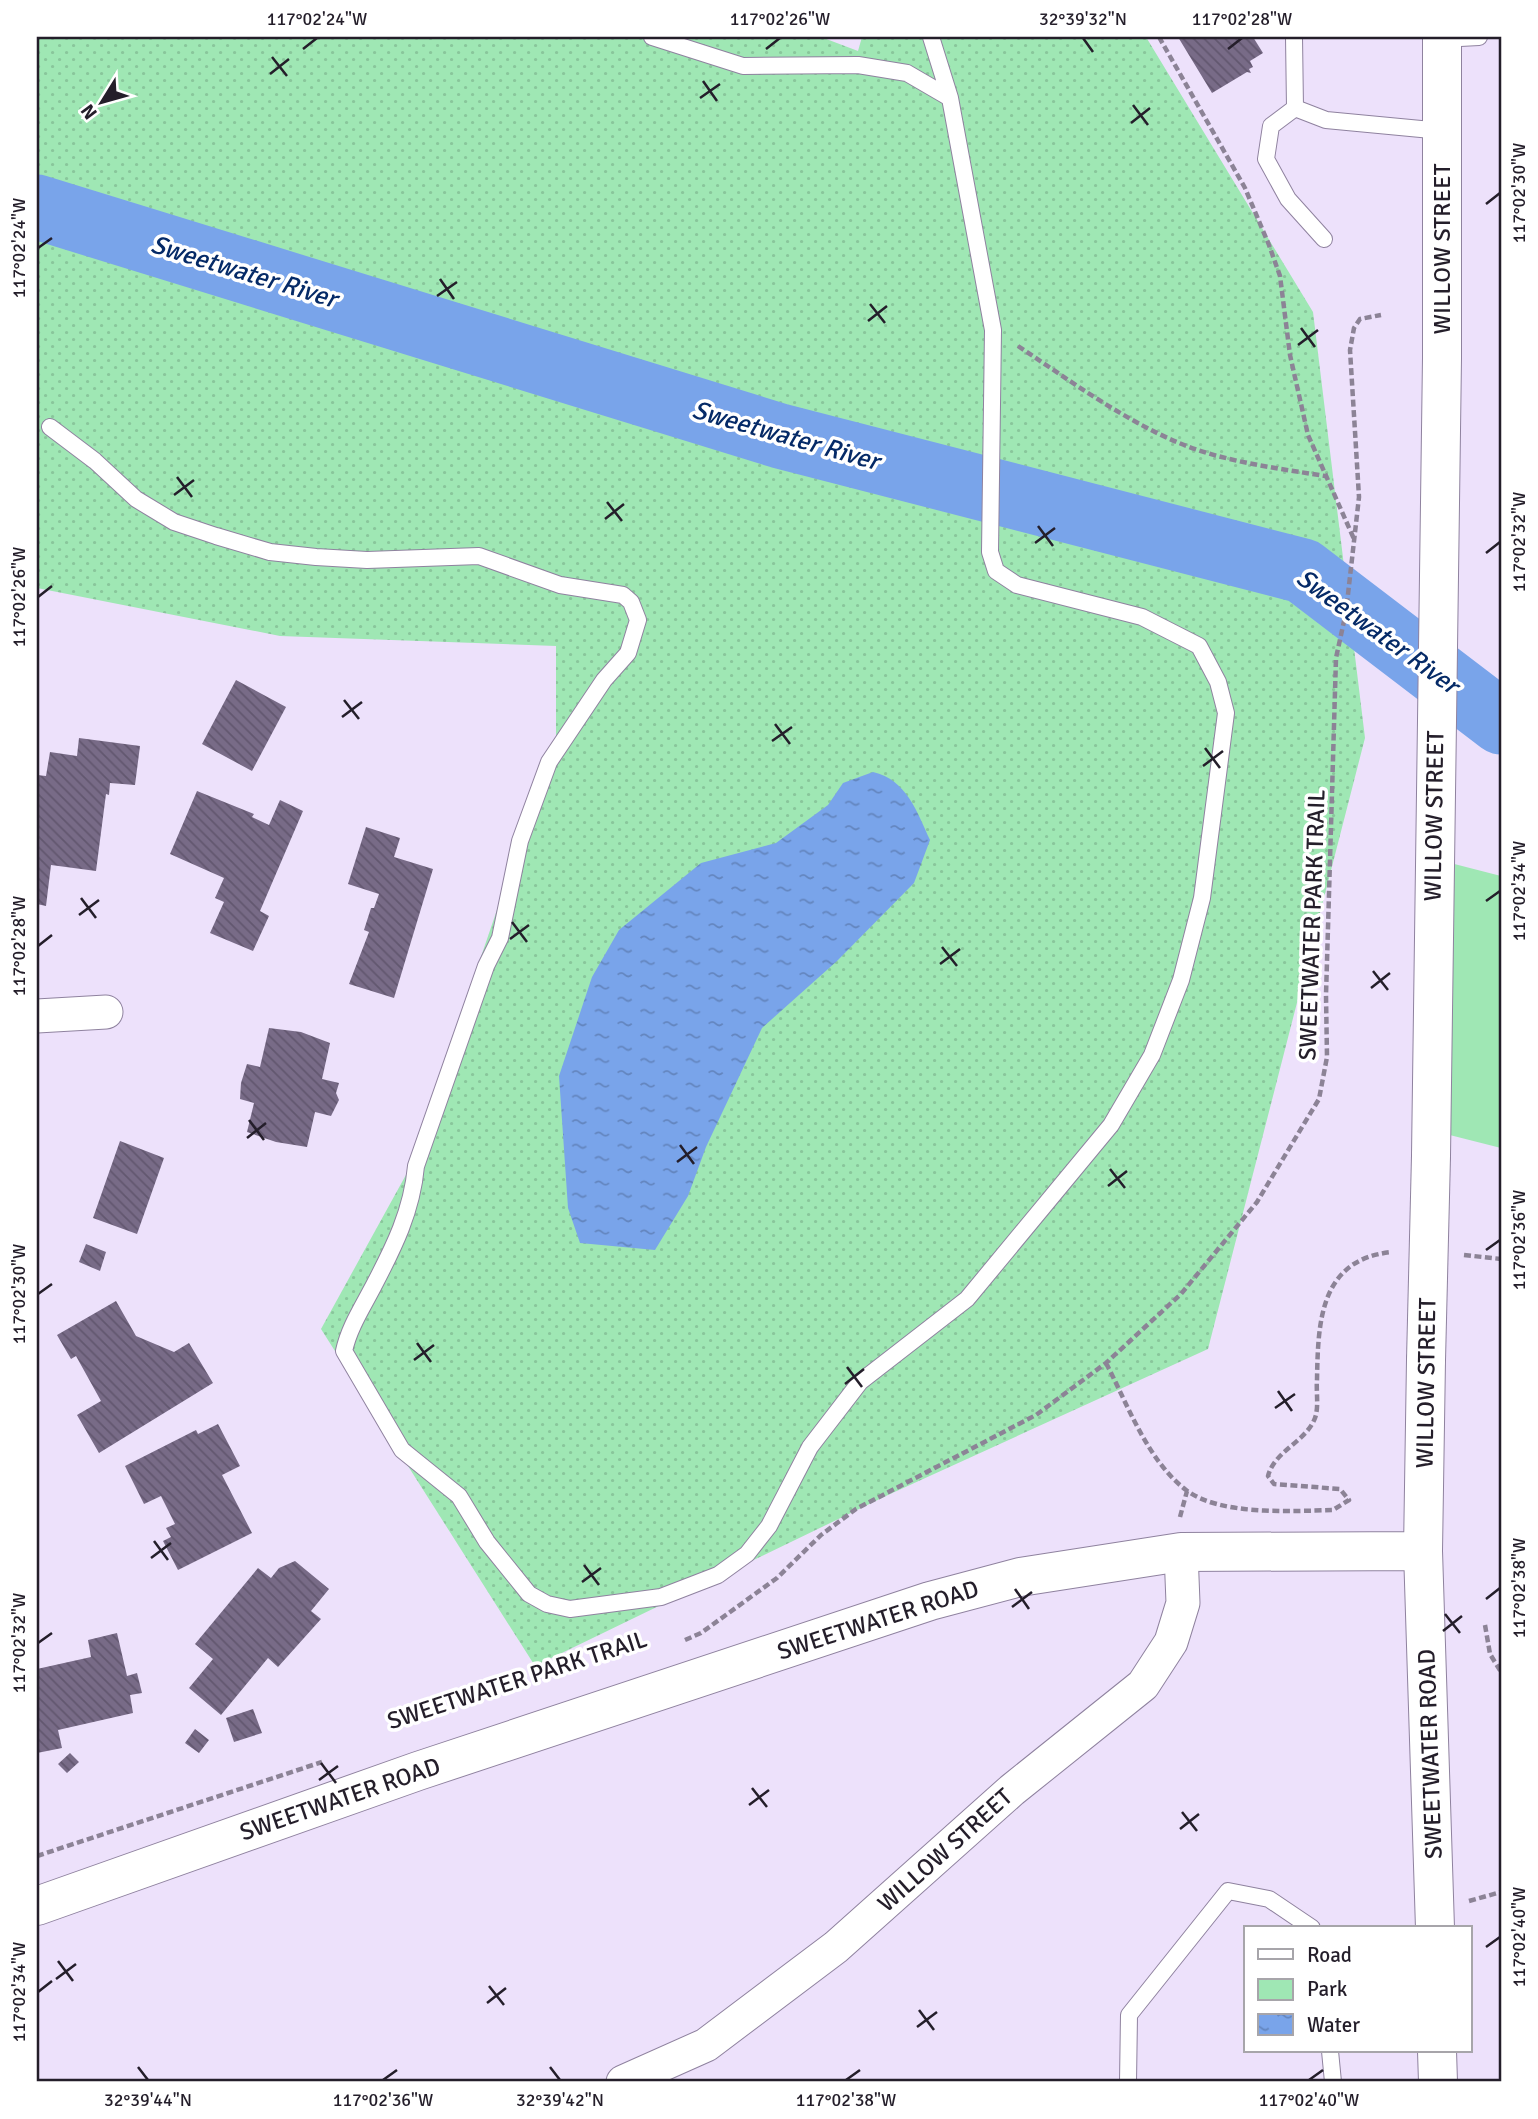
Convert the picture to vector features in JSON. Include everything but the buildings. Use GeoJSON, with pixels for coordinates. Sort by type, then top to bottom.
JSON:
{"type":"FeatureCollection","features":[{"type":"Feature","properties":{"kind":"main road","name":"WILLOW STREET"},"geometry":{"type":"LineString","coordinates":[[1423,1551],[1442,358],[1441,37]]}},
{"type":"Feature","properties":{"kind":"main road","name":"SWEETWATER ROAD"},"geometry":{"type":"LineString","coordinates":[[37,1906],[418,1772],[930,1601],[1020,1577],[1181,1552],[1423,1551],[1435,1926]]}},
{"type":"Feature","properties":{"kind":"main road"},"geometry":{"type":"LineString","coordinates":[[1437,2052],[1438,2082]]}},
{"type":"Feature","properties":{"kind":"street"},"geometry":{"type":"LineString","coordinates":[[37,1016],[106,1012]]}},
{"type":"Feature","properties":{"kind":"street","name":"WILLOW STREET"},"geometry":{"type":"LineString","coordinates":[[623,2082],[706,2045],[836,1947],[1012,1790],[1143,1685],[1171,1642],[1183,1603],[1181,1552]]}},
{"type":"Feature","properties":{"kind":"lane"},"geometry":{"type":"LineString","coordinates":[[652,37],[743,66],[858,65],[907,73],[950,98]]}},
{"type":"Feature","properties":{"kind":"lane"},"geometry":{"type":"LineString","coordinates":[[50,427],[95,461],[136,499],[174,522],[216,537],[270,552],[316,557],[367,560],[479,556],[560,585],[623,595],[635,608],[638,621],[628,653],[604,680],[549,762],[520,841],[500,938],[486,967],[416,1166],[413,1200],[389,1256],[348,1335],[344,1351],[396,1443],[459,1496],[487,1542],[529,1594],[548,1604],[570,1609],[661,1597],[718,1575],[747,1554],[769,1526],[810,1447],[860,1382],[967,1299],[1111,1125],[1156,1042],[1181,980],[1202,898],[1226,713],[1218,682],[1199,646],[1142,617],[1017,585],[996,570],[990,552],[993,330],[950,98],[931,37]]}},
{"type":"Feature","properties":{"kind":"lane"},"geometry":{"type":"LineString","coordinates":[[1294,37],[1295,108]]}},
{"type":"Feature","properties":{"kind":"lane"},"geometry":{"type":"LineString","coordinates":[[1441,37],[1479,37]]}},
{"type":"Feature","properties":{"kind":"lane"},"geometry":{"type":"LineString","coordinates":[[1295,108],[1326,120],[1442,131]]}},
{"type":"Feature","properties":{"kind":"lane"},"geometry":{"type":"LineString","coordinates":[[1295,108],[1271,127],[1266,159],[1288,199],[1324,239]]}},
{"type":"Feature","properties":{"kind":"lane"},"geometry":{"type":"LineString","coordinates":[[1128,2082],[1129,2015],[1228,1891],[1269,1899],[1309,1926]]}},
{"type":"Feature","properties":{"kind":"lane"},"geometry":{"type":"LineString","coordinates":[[1330,2052],[1333,2082]]}},
{"type":"Feature","properties":{"kind":"path"},"geometry":{"type":"LineString","coordinates":[[1159,37],[1245,188],[1269,245],[1280,276],[1290,355],[1308,435],[1354,539]]}},
{"type":"Feature","properties":{"kind":"path","name":"SWEETWATER PARK TRAIL"},"geometry":{"type":"LineString","coordinates":[[678,1643],[701,1633],[777,1578],[821,1535],[856,1509],[1036,1415],[1106,1363],[1181,1294],[1257,1202],[1318,1099],[1327,1057],[1326,995],[1336,657],[1346,612],[1359,497],[1350,350],[1360,319],[1381,315]]}},
{"type":"Feature","properties":{"kind":"path"},"geometry":{"type":"LineString","coordinates":[[993,330],[1096,398],[1179,443],[1242,462],[1326,476]]}},
{"type":"Feature","properties":{"kind":"path"},"geometry":{"type":"LineString","coordinates":[[1106,1363],[1149,1445],[1169,1474],[1187,1491],[1208,1501],[1248,1508],[1325,1510],[1341,1507],[1349,1500],[1339,1489],[1273,1484],[1268,1476],[1271,1465],[1310,1428],[1316,1415],[1320,1332],[1324,1308],[1336,1279],[1349,1265],[1368,1254],[1396,1252]]}},
{"type":"Feature","properties":{"kind":"path"},"geometry":{"type":"LineString","coordinates":[[1453,1254],[1501,1259]]}},
{"type":"Feature","properties":{"kind":"path"},"geometry":{"type":"LineString","coordinates":[[1485,1625],[1490,1654],[1501,1672]]}},
{"type":"Feature","properties":{"kind":"path"},"geometry":{"type":"LineString","coordinates":[[37,1856],[326,1761]]}},
{"type":"Feature","properties":{"kind":"green space"},"geometry":{"type":"Polygon","coordinates":[[[37,37],[821,37],[858,51],[862,37],[1146,37],[1313,312],[1365,738],[1208,1349],[888,1495],[535,1666],[321,1329],[407,1173],[556,737],[556,646],[280,636],[37,588],[37,37]]]}},
{"type":"Feature","properties":{"kind":"green space"},"geometry":{"type":"Polygon","coordinates":[[[1431,858],[1501,876],[1501,1148],[1430,1130],[1431,858]]]}},
{"type":"Feature","properties":{"kind":"water"},"geometry":{"type":"Polygon","coordinates":[[[814,423],[1316,551],[1314,559],[807,433],[814,423]]]}},
{"type":"Feature","properties":{"kind":"water"},"geometry":{"type":"Polygon","coordinates":[[[873,772],[885,776],[903,790],[930,840],[914,883],[837,961],[762,1028],[706,1147],[688,1196],[655,1250],[580,1243],[568,1208],[559,1076],[592,977],[619,930],[701,863],[776,843],[828,805],[843,783],[873,772]]]}},
{"type":"Feature","properties":{"kind":"waterway","name":"Sweetwater River"},"geometry":{"type":"LineString","coordinates":[[37,207],[780,436],[1303,571],[1501,722]]}}]}
